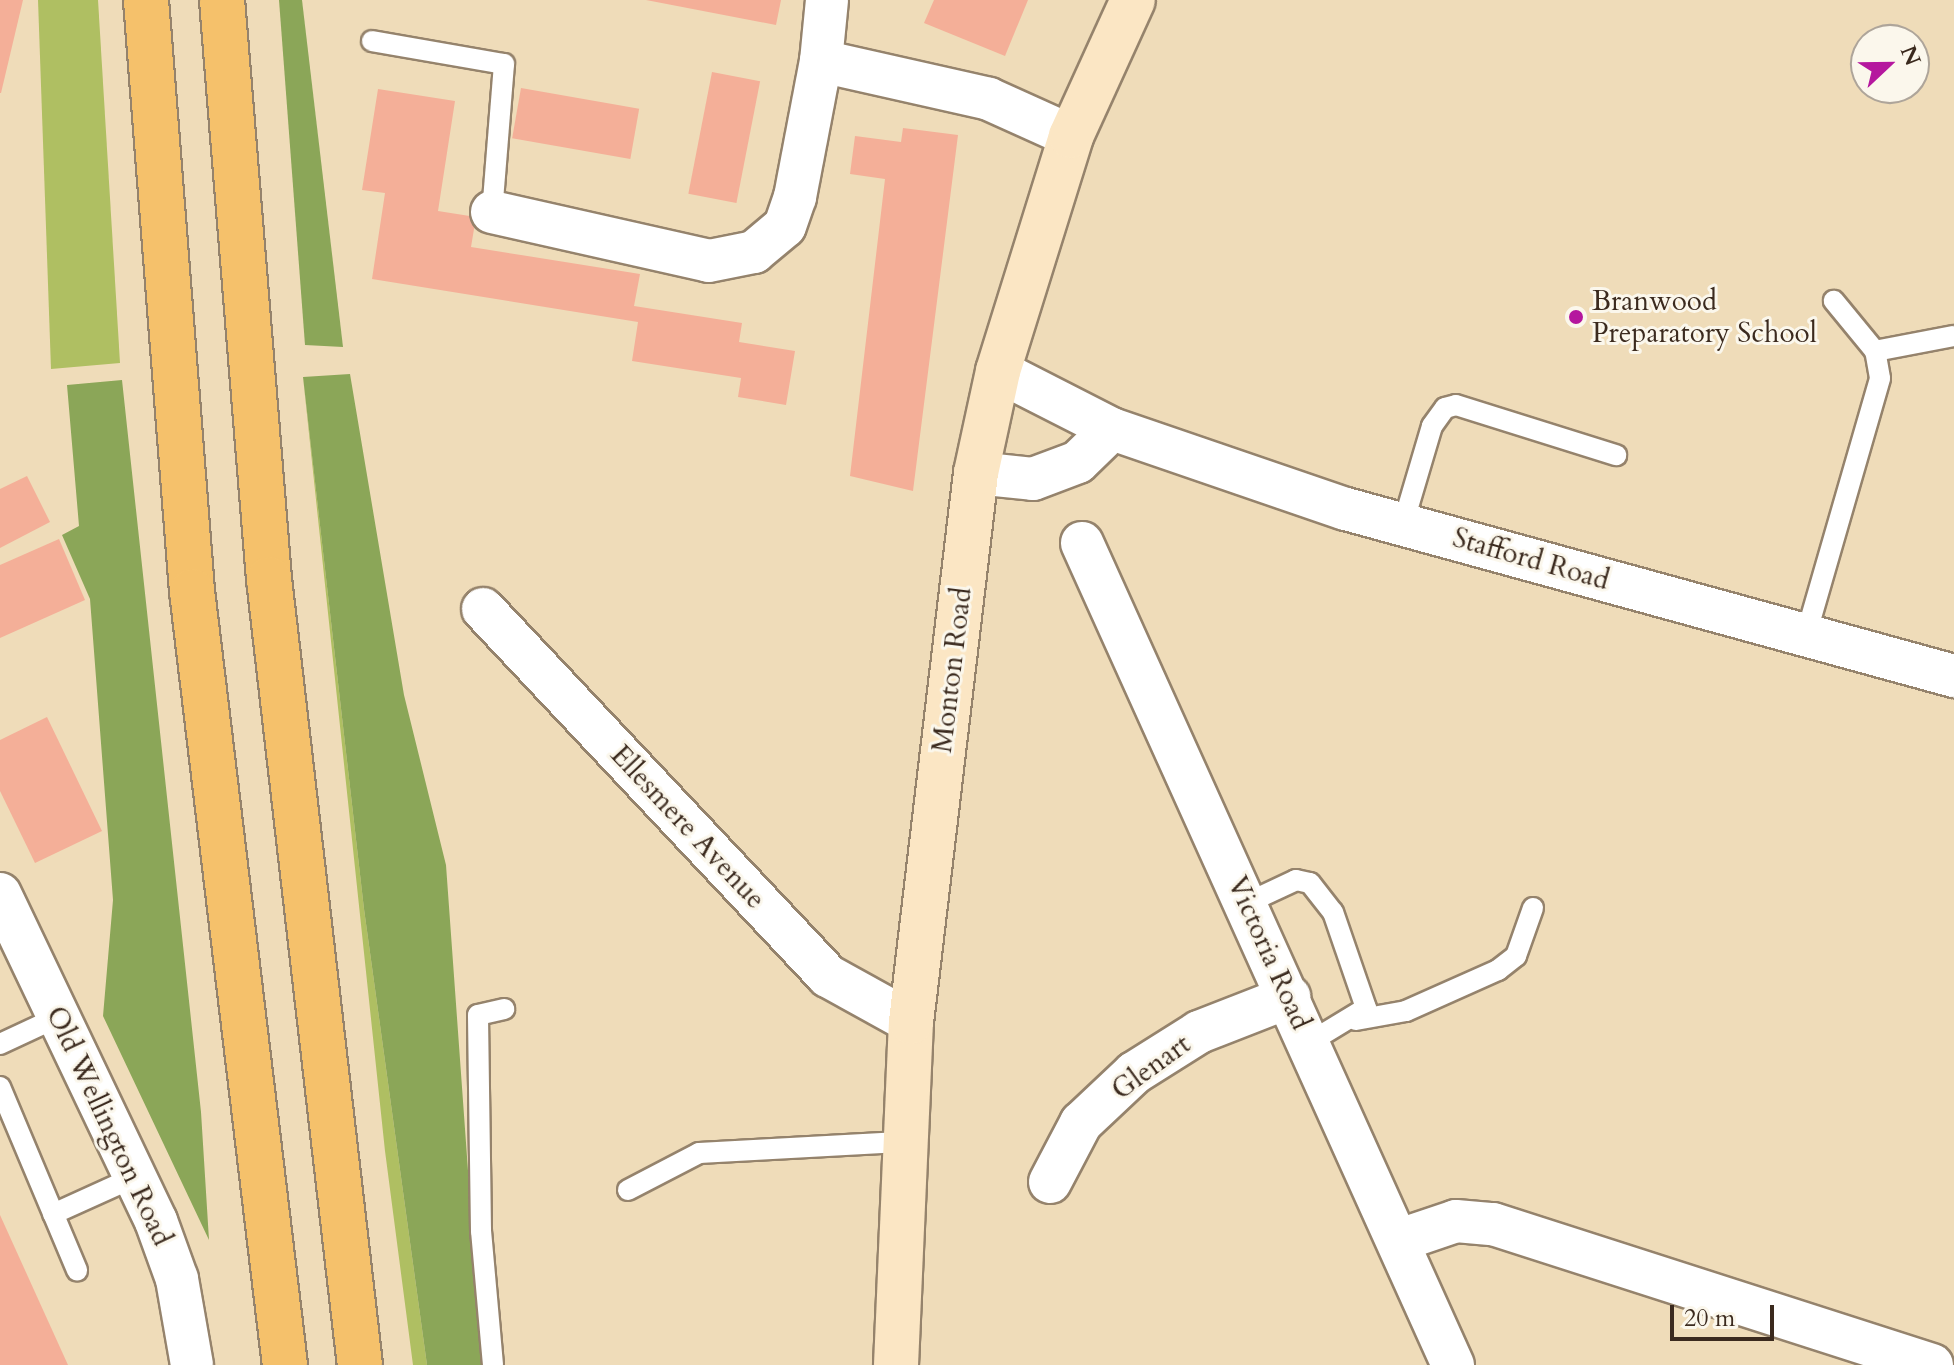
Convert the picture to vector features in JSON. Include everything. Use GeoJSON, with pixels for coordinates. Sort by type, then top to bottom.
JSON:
{"type":"FeatureCollection","features":[{"type":"Feature","properties":{"kind":"highway"},"geometry":{"type":"LineString","coordinates":[[146,0],[193,607],[285,1365]]}},
{"type":"Feature","properties":{"kind":"highway"},"geometry":{"type":"LineString","coordinates":[[222,0],[269,579],[360,1365]]}},
{"type":"Feature","properties":{"kind":"main road","name":"Monton Road"},"geometry":{"type":"LineString","coordinates":[[896,1365],[911,1022],[976,473],[998,371],[1071,136],[1133,0]]}},
{"type":"Feature","properties":{"kind":"street"},"geometry":{"type":"LineString","coordinates":[[492,212],[709,261],[754,252],[785,226],[795,197],[821,61],[827,0]]}},
{"type":"Feature","properties":{"kind":"street"},"geometry":{"type":"LineString","coordinates":[[821,61],[989,99],[1071,136]]}},
{"type":"Feature","properties":{"kind":"street","name":"Stafford Road"},"geometry":{"type":"LineString","coordinates":[[998,371],[1112,429],[1403,524],[1954,676]]}},
{"type":"Feature","properties":{"kind":"street"},"geometry":{"type":"LineString","coordinates":[[976,473],[1033,479],[1078,462],[1112,429]]}},
{"type":"Feature","properties":{"kind":"street","name":"Victoria Road"},"geometry":{"type":"LineString","coordinates":[[1082,543],[1400,1240],[1453,1365]]}},
{"type":"Feature","properties":{"kind":"street","name":"Ellesmere Avenue"},"geometry":{"type":"LineString","coordinates":[[483,609],[828,976],[911,1022]]}},
{"type":"Feature","properties":{"kind":"street","name":"Old Wellington Road"},"geometry":{"type":"LineString","coordinates":[[0,894],[135,1177],[177,1279],[192,1365]]}},
{"type":"Feature","properties":{"kind":"street","name":"Glenart"},"geometry":{"type":"LineString","coordinates":[[1050,1182],[1081,1123],[1134,1073],[1199,1032],[1289,997]]}},
{"type":"Feature","properties":{"kind":"street"},"geometry":{"type":"LineString","coordinates":[[1400,1240],[1456,1221],[1493,1224],[1932,1365]]}},
{"type":"Feature","properties":{"kind":"lane"},"geometry":{"type":"LineString","coordinates":[[372,41],[504,64],[492,212]]}},
{"type":"Feature","properties":{"kind":"lane"},"geometry":{"type":"LineString","coordinates":[[1806,635],[1880,378],[1875,351],[1834,301]]}},
{"type":"Feature","properties":{"kind":"lane"},"geometry":{"type":"LineString","coordinates":[[1875,351],[1954,336]]}},
{"type":"Feature","properties":{"kind":"lane"},"geometry":{"type":"LineString","coordinates":[[1403,524],[1432,426],[1445,408],[1456,405],[1616,455]]}},
{"type":"Feature","properties":{"kind":"lane"},"geometry":{"type":"LineString","coordinates":[[1247,903],[1296,880],[1323,895],[1365,988],[1366,1008],[1356,1020]]}},
{"type":"Feature","properties":{"kind":"lane"},"geometry":{"type":"LineString","coordinates":[[1310,1042],[1356,1020],[1406,1011],[1498,970],[1516,956],[1533,908]]}},
{"type":"Feature","properties":{"kind":"lane"},"geometry":{"type":"LineString","coordinates":[[493,1365],[481,1231],[478,1015],[504,1009]]}},
{"type":"Feature","properties":{"kind":"lane"},"geometry":{"type":"LineString","coordinates":[[0,1044],[58,1017]]}},
{"type":"Feature","properties":{"kind":"lane"},"geometry":{"type":"LineString","coordinates":[[0,1087],[77,1270]]}},
{"type":"Feature","properties":{"kind":"lane"},"geometry":{"type":"LineString","coordinates":[[628,1190],[699,1153],[905,1142]]}},
{"type":"Feature","properties":{"kind":"lane"},"geometry":{"type":"LineString","coordinates":[[53,1214],[135,1177]]}},
{"type":"Feature","properties":{"kind":"green space"},"geometry":{"type":"Polygon","coordinates":[[[38,0],[98,0],[120,363],[51,369],[38,0]]]}},
{"type":"Feature","properties":{"kind":"green space"},"geometry":{"type":"Polygon","coordinates":[[[279,0],[302,0],[343,347],[305,345],[279,0]]]}},
{"type":"Feature","properties":{"kind":"green space"},"geometry":{"type":"Polygon","coordinates":[[[350,374],[404,695],[446,865],[482,1365],[427,1365],[364,909],[303,377],[350,374]]]}},
{"type":"Feature","properties":{"kind":"green space"},"geometry":{"type":"Polygon","coordinates":[[[303,377],[364,909],[427,1365],[413,1365],[385,1151],[303,377]]]}},
{"type":"Feature","properties":{"kind":"green space"},"geometry":{"type":"Polygon","coordinates":[[[122,380],[201,1112],[209,1240],[103,1016],[113,900],[90,599],[62,535],[79,526],[67,385],[122,380]]]}},
{"type":"Feature","properties":{"kind":"building"},"geometry":{"type":"Polygon","coordinates":[[[0,0],[23,0],[1,93],[0,93],[0,0]]]}},
{"type":"Feature","properties":{"kind":"building"},"geometry":{"type":"Polygon","coordinates":[[[646,0],[781,0],[776,25],[646,0]]]}},
{"type":"Feature","properties":{"kind":"building"},"geometry":{"type":"Polygon","coordinates":[[[934,0],[1028,0],[1005,56],[924,23],[934,0]]]}},
{"type":"Feature","properties":{"kind":"building"},"geometry":{"type":"Polygon","coordinates":[[[712,72],[760,81],[736,203],[688,194],[712,72]]]}},
{"type":"Feature","properties":{"kind":"building"},"geometry":{"type":"Polygon","coordinates":[[[521,88],[639,109],[630,159],[512,138],[521,88]]]}},
{"type":"Feature","properties":{"kind":"building"},"geometry":{"type":"Polygon","coordinates":[[[378,89],[455,101],[438,211],[476,217],[471,247],[640,274],[634,306],[742,323],[739,342],[795,351],[786,405],[738,397],[741,378],[632,361],[638,322],[372,279],[385,193],[362,190],[378,89]]]}},
{"type":"Feature","properties":{"kind":"building"},"geometry":{"type":"Polygon","coordinates":[[[903,128],[958,135],[913,491],[850,476],[885,179],[850,174],[855,136],[901,142],[903,128]]]}},
{"type":"Feature","properties":{"kind":"building"},"geometry":{"type":"Polygon","coordinates":[[[27,476],[50,522],[0,548],[0,489],[27,476]]]}},
{"type":"Feature","properties":{"kind":"building"},"geometry":{"type":"Polygon","coordinates":[[[59,539],[85,600],[0,638],[0,565],[59,539]]]}},
{"type":"Feature","properties":{"kind":"building"},"geometry":{"type":"Polygon","coordinates":[[[47,717],[102,831],[35,863],[0,791],[0,740],[47,717]]]}},
{"type":"Feature","properties":{"kind":"building"},"geometry":{"type":"Polygon","coordinates":[[[0,1215],[68,1365],[0,1365],[0,1215]]]}},
{"type":"Feature","properties":{"kind":"place","name":"Branwood Preparatory School"},"geometry":{"type":"Point","coordinates":[1576,317]}}]}
